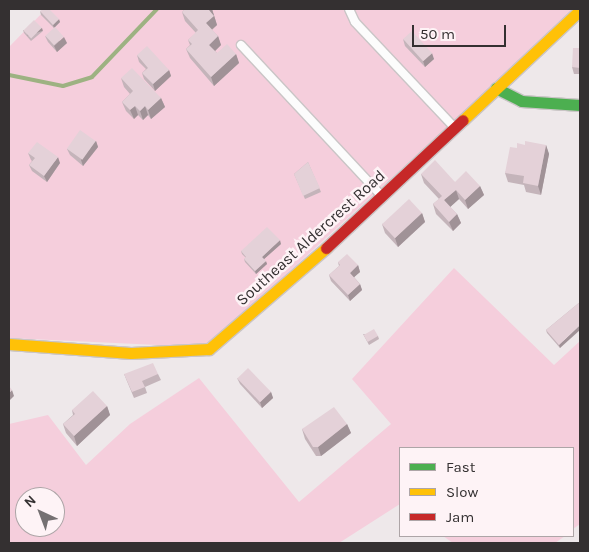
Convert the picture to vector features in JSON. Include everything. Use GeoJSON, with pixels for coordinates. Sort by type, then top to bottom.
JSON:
{"type":"FeatureCollection","features":[{"type":"Feature","properties":{"kind":"street","name":"Southeast Aldercrest Road"},"geometry":{"type":"LineString","coordinates":[[9,344],[131,353],[209,349],[262,306],[580,10]]}},
{"type":"Feature","properties":{"kind":"street"},"geometry":{"type":"LineString","coordinates":[[496,88],[521,101],[580,105]]}},
{"type":"Feature","properties":{"kind":"lane"},"geometry":{"type":"LineString","coordinates":[[349,9],[355,22],[455,127]]}},
{"type":"Feature","properties":{"kind":"lane"},"geometry":{"type":"LineString","coordinates":[[242,45],[382,196]]}},
{"type":"Feature","properties":{"kind":"shaded area"},"geometry":{"type":"Polygon","coordinates":[[[46,9],[576,9],[218,337],[200,347],[9,338],[9,47],[46,9]]]}},
{"type":"Feature","properties":{"kind":"shaded area"},"geometry":{"type":"Polygon","coordinates":[[[454,268],[554,365],[580,341],[580,524],[574,528],[574,447],[399,447],[399,505],[339,543],[9,543],[9,424],[48,415],[86,465],[130,424],[199,378],[299,502],[391,424],[352,379],[454,268]]]}},
{"type":"Feature","properties":{"kind":"shaded area"},"geometry":{"type":"Polygon","coordinates":[[[444,537],[564,537],[555,543],[453,543],[444,537]]]}},
{"type":"Feature","properties":{"kind":"building"},"geometry":{"type":"Polygon","coordinates":[[[49,9],[59,19],[53,25],[40,11],[49,9]]]}},
{"type":"Feature","properties":{"kind":"building"},"geometry":{"type":"Polygon","coordinates":[[[185,9],[210,9],[214,16],[206,23],[218,36],[209,45],[217,53],[227,44],[236,54],[211,77],[186,49],[192,44],[188,40],[198,30],[182,12],[185,9]]]}},
{"type":"Feature","properties":{"kind":"building"},"geometry":{"type":"Polygon","coordinates":[[[34,20],[42,28],[31,38],[23,31],[34,20]]]}},
{"type":"Feature","properties":{"kind":"building"},"geometry":{"type":"Polygon","coordinates":[[[55,27],[64,37],[54,45],[45,36],[55,27]]]}},
{"type":"Feature","properties":{"kind":"building"},"geometry":{"type":"Polygon","coordinates":[[[412,31],[432,53],[423,61],[403,39],[412,31]]]}},
{"type":"Feature","properties":{"kind":"building"},"geometry":{"type":"Polygon","coordinates":[[[147,46],[169,70],[153,84],[142,73],[148,68],[137,55],[147,46]]]}},
{"type":"Feature","properties":{"kind":"building"},"geometry":{"type":"Polygon","coordinates":[[[573,48],[580,48],[580,68],[572,67],[573,48]]]}},
{"type":"Feature","properties":{"kind":"building"},"geometry":{"type":"Polygon","coordinates":[[[132,68],[161,98],[148,110],[145,106],[140,111],[135,106],[130,110],[122,102],[133,91],[121,78],[132,68]]]}},
{"type":"Feature","properties":{"kind":"building"},"geometry":{"type":"Polygon","coordinates":[[[80,130],[96,141],[82,160],[67,149],[80,130]]]}},
{"type":"Feature","properties":{"kind":"building"},"geometry":{"type":"Polygon","coordinates":[[[525,141],[546,145],[538,186],[523,183],[524,176],[505,173],[510,147],[517,148],[517,143],[525,145],[525,141]]]}},
{"type":"Feature","properties":{"kind":"building"},"geometry":{"type":"Polygon","coordinates":[[[37,142],[58,157],[44,176],[29,165],[35,158],[28,153],[37,142]]]}},
{"type":"Feature","properties":{"kind":"building"},"geometry":{"type":"Polygon","coordinates":[[[435,160],[455,182],[466,171],[480,186],[465,200],[456,190],[444,200],[457,214],[449,222],[433,204],[442,196],[421,174],[435,160]]]}},
{"type":"Feature","properties":{"kind":"building"},"geometry":{"type":"Polygon","coordinates":[[[308,162],[320,188],[303,196],[294,174],[308,162]]]}},
{"type":"Feature","properties":{"kind":"building"},"geometry":{"type":"Polygon","coordinates":[[[409,199],[422,213],[395,238],[382,224],[409,199]]]}},
{"type":"Feature","properties":{"kind":"building"},"geometry":{"type":"Polygon","coordinates":[[[267,227],[280,240],[262,257],[266,261],[255,271],[244,259],[246,257],[241,251],[267,227]]]}},
{"type":"Feature","properties":{"kind":"building"},"geometry":{"type":"Polygon","coordinates":[[[347,254],[358,265],[350,273],[360,284],[348,295],[329,275],[340,265],[338,262],[347,254]]]}},
{"type":"Feature","properties":{"kind":"building"},"geometry":{"type":"Polygon","coordinates":[[[580,302],[580,325],[559,345],[546,330],[580,302]]]}},
{"type":"Feature","properties":{"kind":"building"},"geometry":{"type":"Polygon","coordinates":[[[374,329],[378,336],[368,342],[364,335],[374,329]]]}},
{"type":"Feature","properties":{"kind":"building"},"geometry":{"type":"Polygon","coordinates":[[[153,363],[158,374],[142,381],[145,387],[132,392],[124,374],[153,363]]]}},
{"type":"Feature","properties":{"kind":"building"},"geometry":{"type":"Polygon","coordinates":[[[248,368],[271,392],[260,402],[237,378],[248,368]]]}},
{"type":"Feature","properties":{"kind":"building"},"geometry":{"type":"Polygon","coordinates":[[[93,391],[107,406],[74,436],[63,424],[75,414],[72,410],[93,391]]]}},
{"type":"Feature","properties":{"kind":"building"},"geometry":{"type":"Polygon","coordinates":[[[334,407],[347,424],[318,447],[313,447],[302,429],[334,407]]]}},
{"type":"Feature","properties":{"kind":"waterway"},"geometry":{"type":"LineString","coordinates":[[9,75],[63,86],[92,77],[157,9]]}},
{"type":"Feature","properties":{"kind":"traffic: fast"},"geometry":{"type":"LineString","coordinates":[[496,88],[521,101],[580,105]]}},
{"type":"Feature","properties":{"kind":"traffic: slow"},"geometry":{"type":"LineString","coordinates":[[463,120],[580,10]]}},
{"type":"Feature","properties":{"kind":"traffic: slow"},"geometry":{"type":"LineString","coordinates":[[9,344],[131,353],[209,349],[326,248]]}},
{"type":"Feature","properties":{"kind":"traffic: jam"},"geometry":{"type":"LineString","coordinates":[[326,248],[463,120]]}}]}
